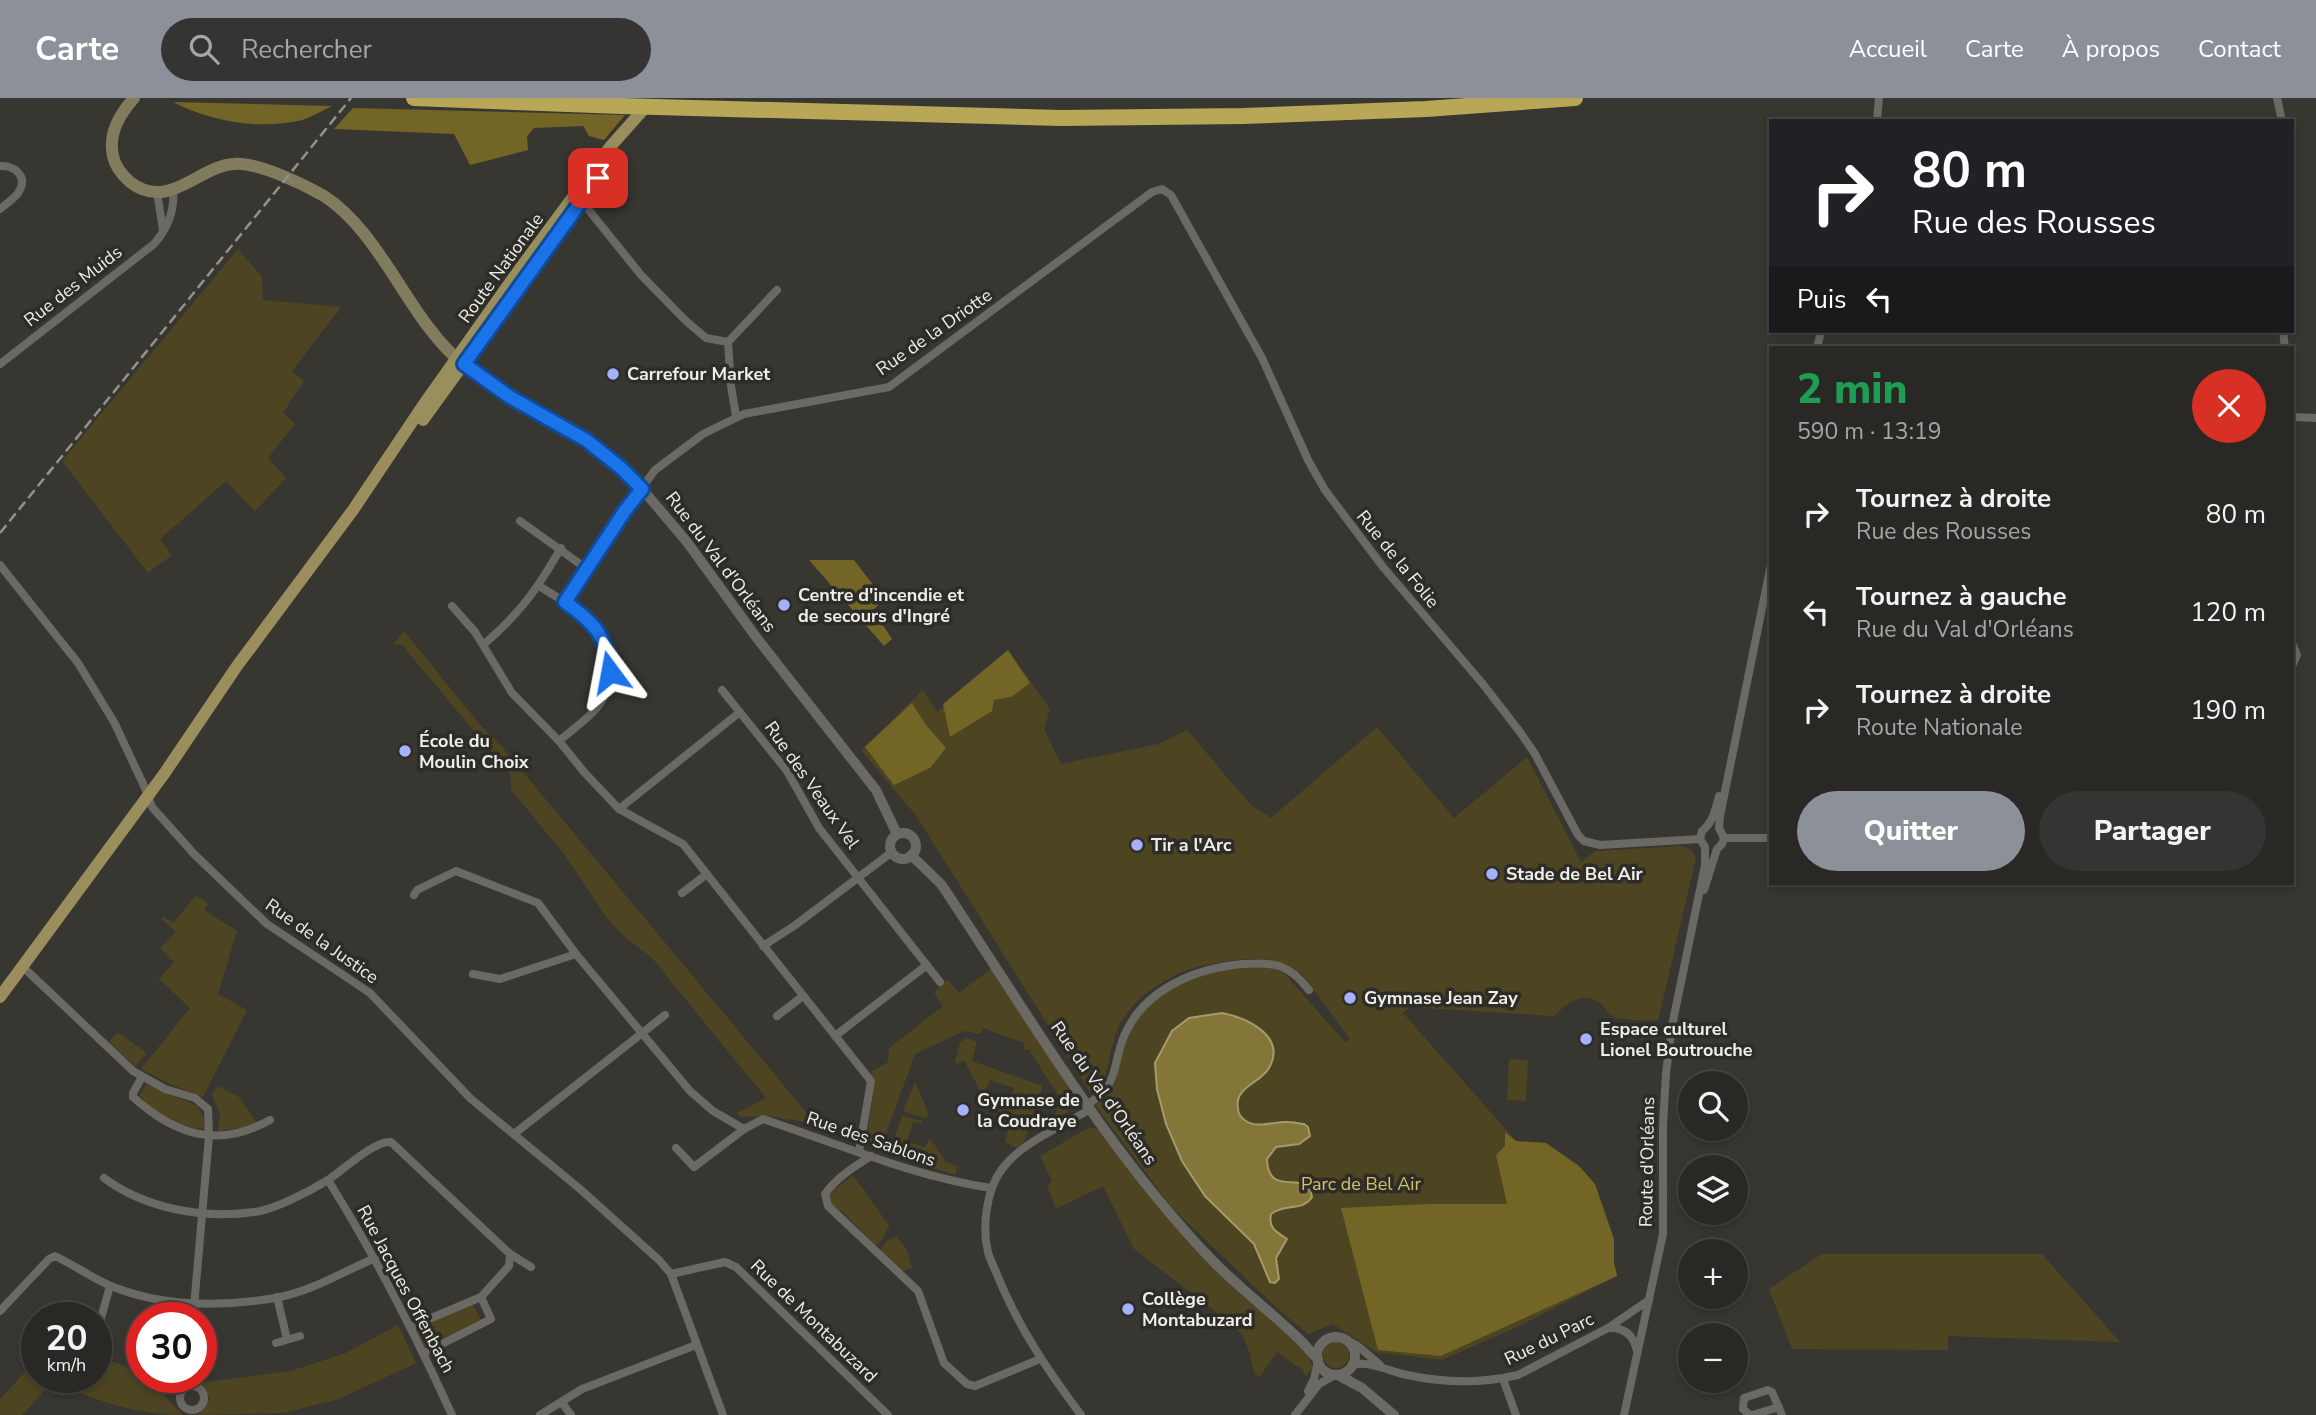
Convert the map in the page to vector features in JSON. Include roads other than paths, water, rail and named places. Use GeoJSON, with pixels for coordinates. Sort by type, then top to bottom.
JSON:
{"type":"FeatureCollection","features":[{"type":"Feature","properties":{"kind":"highway"},"geometry":{"type":"LineString","coordinates":[[414,98],[621,107],[1061,118],[1243,116],[1575,98]]}},
{"type":"Feature","properties":{"kind":"main road"},"geometry":{"type":"LineString","coordinates":[[134,98],[113,131],[113,156],[119,170],[128,180],[138,187],[157,192],[173,190],[217,168],[234,164],[258,167],[323,196],[341,210],[363,236],[430,327],[460,361]]}},
{"type":"Feature","properties":{"kind":"main road","name":"Route Nationale"},"geometry":{"type":"LineString","coordinates":[[0,997],[148,796],[237,666],[354,510],[579,195],[610,146],[652,98]]}},
{"type":"Feature","properties":{"kind":"street"},"geometry":{"type":"LineString","coordinates":[[1877,119],[1879,98]]}},
{"type":"Feature","properties":{"kind":"street"},"geometry":{"type":"LineString","coordinates":[[2277,98],[2282,119]]}},
{"type":"Feature","properties":{"kind":"street"},"geometry":{"type":"LineString","coordinates":[[0,166],[12,166],[22,179],[17,195],[0,209]]}},
{"type":"Feature","properties":{"kind":"street","name":"Rue de la Folie"},"geometry":{"type":"LineString","coordinates":[[1152,192],[1162,189],[1168,192],[1189,227],[1262,358],[1309,462],[1325,490],[1377,559],[1514,724],[1535,754],[1578,835],[1584,841],[1600,845],[1700,839]]}},
{"type":"Feature","properties":{"kind":"street","name":"Rue des Muids"},"geometry":{"type":"LineString","coordinates":[[0,364],[153,244],[169,220],[174,199],[173,190]]}},
{"type":"Feature","properties":{"kind":"street"},"geometry":{"type":"LineString","coordinates":[[157,192],[163,230]]}},
{"type":"Feature","properties":{"kind":"street","name":"Rue de la Driotte"},"geometry":{"type":"LineString","coordinates":[[565,602],[655,470],[703,434],[736,416],[889,387],[1152,192]]}},
{"type":"Feature","properties":{"kind":"street"},"geometry":{"type":"LineString","coordinates":[[579,195],[641,275],[686,321],[706,338],[728,342]]}},
{"type":"Feature","properties":{"kind":"street"},"geometry":{"type":"LineString","coordinates":[[736,416],[728,342],[777,290]]}},
{"type":"Feature","properties":{"kind":"street","name":"Rue du Val d'Orléans"},"geometry":{"type":"LineString","coordinates":[[460,361],[510,397],[586,440],[642,489],[687,542],[756,637],[876,790],[897,834],[905,833],[912,837],[916,844],[911,855],[941,884],[1088,1107],[1151,1189],[1212,1259],[1318,1360]]}},
{"type":"Feature","properties":{"kind":"street"},"geometry":{"type":"LineString","coordinates":[[2294,416],[2316,418]]}},
{"type":"Feature","properties":{"kind":"street"},"geometry":{"type":"LineString","coordinates":[[520,521],[587,569]]}},
{"type":"Feature","properties":{"kind":"street"},"geometry":{"type":"LineString","coordinates":[[483,645],[515,617],[539,586],[561,548]]}},
{"type":"Feature","properties":{"kind":"street","name":"Rue de la Justice"},"geometry":{"type":"LineString","coordinates":[[0,565],[79,665],[114,722],[155,812],[250,909],[287,938],[370,993],[457,1086],[643,1245],[671,1274],[723,1415]]}},
{"type":"Feature","properties":{"kind":"street"},"geometry":{"type":"LineString","coordinates":[[1737,722],[1709,826],[1702,831],[1700,839],[1705,848],[1717,849],[1724,838],[1719,828],[1737,722],[1769,573]]}},
{"type":"Feature","properties":{"kind":"street"},"geometry":{"type":"LineString","coordinates":[[539,586],[584,616],[605,642],[609,657],[610,672],[602,699],[580,724],[559,741]]}},
{"type":"Feature","properties":{"kind":"street"},"geometry":{"type":"LineString","coordinates":[[452,606],[475,632],[512,693],[619,809],[683,844],[871,1082],[859,1152]]}},
{"type":"Feature","properties":{"kind":"street","name":"Rue des Veaux Vel"},"geometry":{"type":"LineString","coordinates":[[722,690],[787,771],[819,828],[940,982]]}},
{"type":"Feature","properties":{"kind":"street"},"geometry":{"type":"LineString","coordinates":[[619,809],[740,712]]}},
{"type":"Feature","properties":{"kind":"street"},"geometry":{"type":"LineString","coordinates":[[1709,826],[1719,828]]}},
{"type":"Feature","properties":{"kind":"street"},"geometry":{"type":"LineString","coordinates":[[892,852],[891,842],[897,834]]}},
{"type":"Feature","properties":{"kind":"street"},"geometry":{"type":"LineString","coordinates":[[1724,838],[1769,838]]}},
{"type":"Feature","properties":{"kind":"street","name":"Route d'Orléans"},"geometry":{"type":"LineString","coordinates":[[1625,1415],[1664,1226],[1662,1125],[1667,1063],[1705,864],[1705,848]]}},
{"type":"Feature","properties":{"kind":"street","name":"Route d'Orléans"},"geometry":{"type":"LineString","coordinates":[[1697,909],[1717,849]]}},
{"type":"Feature","properties":{"kind":"street"},"geometry":{"type":"LineString","coordinates":[[762,946],[794,926],[892,852]]}},
{"type":"Feature","properties":{"kind":"street"},"geometry":{"type":"LineString","coordinates":[[892,852],[903,858],[911,855]]}},
{"type":"Feature","properties":{"kind":"street"},"geometry":{"type":"LineString","coordinates":[[414,895],[417,890],[456,871],[538,903],[576,954],[690,1091],[713,1111],[744,1129]]}},
{"type":"Feature","properties":{"kind":"street"},"geometry":{"type":"LineString","coordinates":[[682,893],[707,874]]}},
{"type":"Feature","properties":{"kind":"street"},"geometry":{"type":"LineString","coordinates":[[473,974],[500,979],[576,954]]}},
{"type":"Feature","properties":{"kind":"street"},"geometry":{"type":"LineString","coordinates":[[1081,1415],[1040,1359],[1008,1302],[988,1251],[987,1210],[991,1188],[1000,1171],[1017,1153],[1088,1107],[1105,1090],[1111,1083],[1124,1037],[1134,1018],[1155,996],[1176,982],[1220,966],[1273,963],[1287,968],[1310,990]]}},
{"type":"Feature","properties":{"kind":"street"},"geometry":{"type":"LineString","coordinates":[[835,1036],[927,965]]}},
{"type":"Feature","properties":{"kind":"street"},"geometry":{"type":"LineString","coordinates":[[23,967],[126,1065],[165,1089],[195,1098],[206,1106],[209,1114],[209,1136],[194,1302]]}},
{"type":"Feature","properties":{"kind":"street"},"geometry":{"type":"LineString","coordinates":[[777,1016],[803,996]]}},
{"type":"Feature","properties":{"kind":"street"},"geometry":{"type":"LineString","coordinates":[[514,1135],[664,1014]]}},
{"type":"Feature","properties":{"kind":"street"},"geometry":{"type":"LineString","coordinates":[[142,1077],[133,1093],[135,1100],[166,1123],[185,1131],[209,1136],[239,1133],[270,1120]]}},
{"type":"Feature","properties":{"kind":"street","name":"Rue des Sablons"},"geometry":{"type":"LineString","coordinates":[[676,1148],[694,1167],[744,1129],[763,1119],[948,1180],[991,1188]]}},
{"type":"Feature","properties":{"kind":"street"},"geometry":{"type":"LineString","coordinates":[[104,1178],[117,1188],[180,1212],[256,1212],[303,1194],[387,1141],[396,1145],[510,1254],[531,1267]]}},
{"type":"Feature","properties":{"kind":"street"},"geometry":{"type":"LineString","coordinates":[[871,1156],[845,1173],[828,1189],[825,1194],[828,1206],[918,1291],[944,1363],[967,1384],[975,1386],[1040,1359]]}},
{"type":"Feature","properties":{"kind":"street","name":"Rue Jacques Offenbach"},"geometry":{"type":"LineString","coordinates":[[328,1180],[375,1258],[424,1353],[452,1415]]}},
{"type":"Feature","properties":{"kind":"street"},"geometry":{"type":"LineString","coordinates":[[410,1327],[481,1297],[509,1266],[510,1254]]}},
{"type":"Feature","properties":{"kind":"street"},"geometry":{"type":"LineString","coordinates":[[0,1311],[49,1259],[55,1256],[110,1286],[141,1296],[176,1302]]}},
{"type":"Feature","properties":{"kind":"street"},"geometry":{"type":"LineString","coordinates":[[217,1303],[277,1297],[318,1284],[375,1258]]}},
{"type":"Feature","properties":{"kind":"street","name":"Rue de Montabuzard"},"geometry":{"type":"LineString","coordinates":[[671,1274],[725,1262],[736,1267],[888,1415]]}},
{"type":"Feature","properties":{"kind":"street"},"geometry":{"type":"LineString","coordinates":[[106,1302],[110,1286]]}},
{"type":"Feature","properties":{"kind":"street"},"geometry":{"type":"LineString","coordinates":[[277,1297],[287,1339]]}},
{"type":"Feature","properties":{"kind":"street"},"geometry":{"type":"LineString","coordinates":[[424,1353],[491,1319],[481,1297]]}},
{"type":"Feature","properties":{"kind":"street","name":"Rue du Parc"},"geometry":{"type":"LineString","coordinates":[[1353,1364],[1380,1365],[1406,1375],[1465,1383],[1503,1379],[1518,1375],[1608,1328],[1649,1300]]}},
{"type":"Feature","properties":{"kind":"street"},"geometry":{"type":"LineString","coordinates":[[1623,1317],[1626,1332],[1635,1340],[1635,1370]]}},
{"type":"Feature","properties":{"kind":"street","name":"Rue du Parc"},"geometry":{"type":"LineString","coordinates":[[1608,1328],[1626,1332]]}},
{"type":"Feature","properties":{"kind":"street","name":"Rue du Val d'Orléans"},"geometry":{"type":"LineString","coordinates":[[1291,1332],[1307,1339],[1326,1340]]}},
{"type":"Feature","properties":{"kind":"street"},"geometry":{"type":"LineString","coordinates":[[276,1343],[300,1336]]}},
{"type":"Feature","properties":{"kind":"street"},"geometry":{"type":"LineString","coordinates":[[1295,1415],[1314,1378],[1319,1348],[1326,1340],[1336,1337],[1347,1340],[1354,1351],[1353,1364],[1363,1388]]}},
{"type":"Feature","properties":{"kind":"street","name":"Rue du Parc"},"geometry":{"type":"LineString","coordinates":[[1347,1340],[1380,1365]]}},
{"type":"Feature","properties":{"kind":"street"},"geometry":{"type":"LineString","coordinates":[[540,1415],[582,1389],[696,1345]]}},
{"type":"Feature","properties":{"kind":"street"},"geometry":{"type":"LineString","coordinates":[[1318,1360],[1324,1371],[1363,1388],[1394,1415]]}},
{"type":"Feature","properties":{"kind":"street"},"geometry":{"type":"LineString","coordinates":[[1306,1397],[1321,1381],[1346,1372],[1353,1364]]}},
{"type":"Feature","properties":{"kind":"street","name":"Rue du Parc"},"geometry":{"type":"LineString","coordinates":[[1503,1379],[1516,1415]]}},
{"type":"Feature","properties":{"kind":"street"},"geometry":{"type":"LineString","coordinates":[[1768,1390],[1772,1392],[1781,1411],[1751,1415],[1743,1409],[1744,1398],[1768,1390]]}},
{"type":"Feature","properties":{"kind":"street"},"geometry":{"type":"LineString","coordinates":[[182,1393],[180,1399],[190,1412],[201,1405],[204,1398],[202,1393]]}},
{"type":"Feature","properties":{"kind":"street"},"geometry":{"type":"LineString","coordinates":[[562,1403],[571,1415]]}},
{"type":"Feature","properties":{"kind":"railway"},"geometry":{"type":"LineString","coordinates":[[0,533],[351,98]]}},
{"type":"Feature","properties":{"kind":"place","name":"Carrefour Market"},"geometry":{"type":"Point","coordinates":[613,374]}},
{"type":"Feature","properties":{"kind":"place","name":"Centre d'incendie et de secours d'Ingré"},"geometry":{"type":"Point","coordinates":[784,605]}},
{"type":"Feature","properties":{"kind":"place","name":"École du Moulin Choix"},"geometry":{"type":"Point","coordinates":[405,751]}},
{"type":"Feature","properties":{"kind":"place","name":"Tir a l'Arc"},"geometry":{"type":"Point","coordinates":[1137,845]}},
{"type":"Feature","properties":{"kind":"place","name":"Stade de Bel Air"},"geometry":{"type":"Point","coordinates":[1492,874]}},
{"type":"Feature","properties":{"kind":"place","name":"Gymnase Jean Zay"},"geometry":{"type":"Point","coordinates":[1350,998]}},
{"type":"Feature","properties":{"kind":"place","name":"Espace culturel Lionel Boutrouche"},"geometry":{"type":"Point","coordinates":[1586,1039]}},
{"type":"Feature","properties":{"kind":"place","name":"Gymnase de la Coudraye"},"geometry":{"type":"Point","coordinates":[963,1110]}},
{"type":"Feature","properties":{"kind":"place","name":"Collège Montabuzard"},"geometry":{"type":"Point","coordinates":[1128,1309]}},
{"type":"Feature","properties":{"kind":"park label","name":"Parc de Bel Air"},"geometry":{"type":"Point","coordinates":[1361,1184]}}]}
